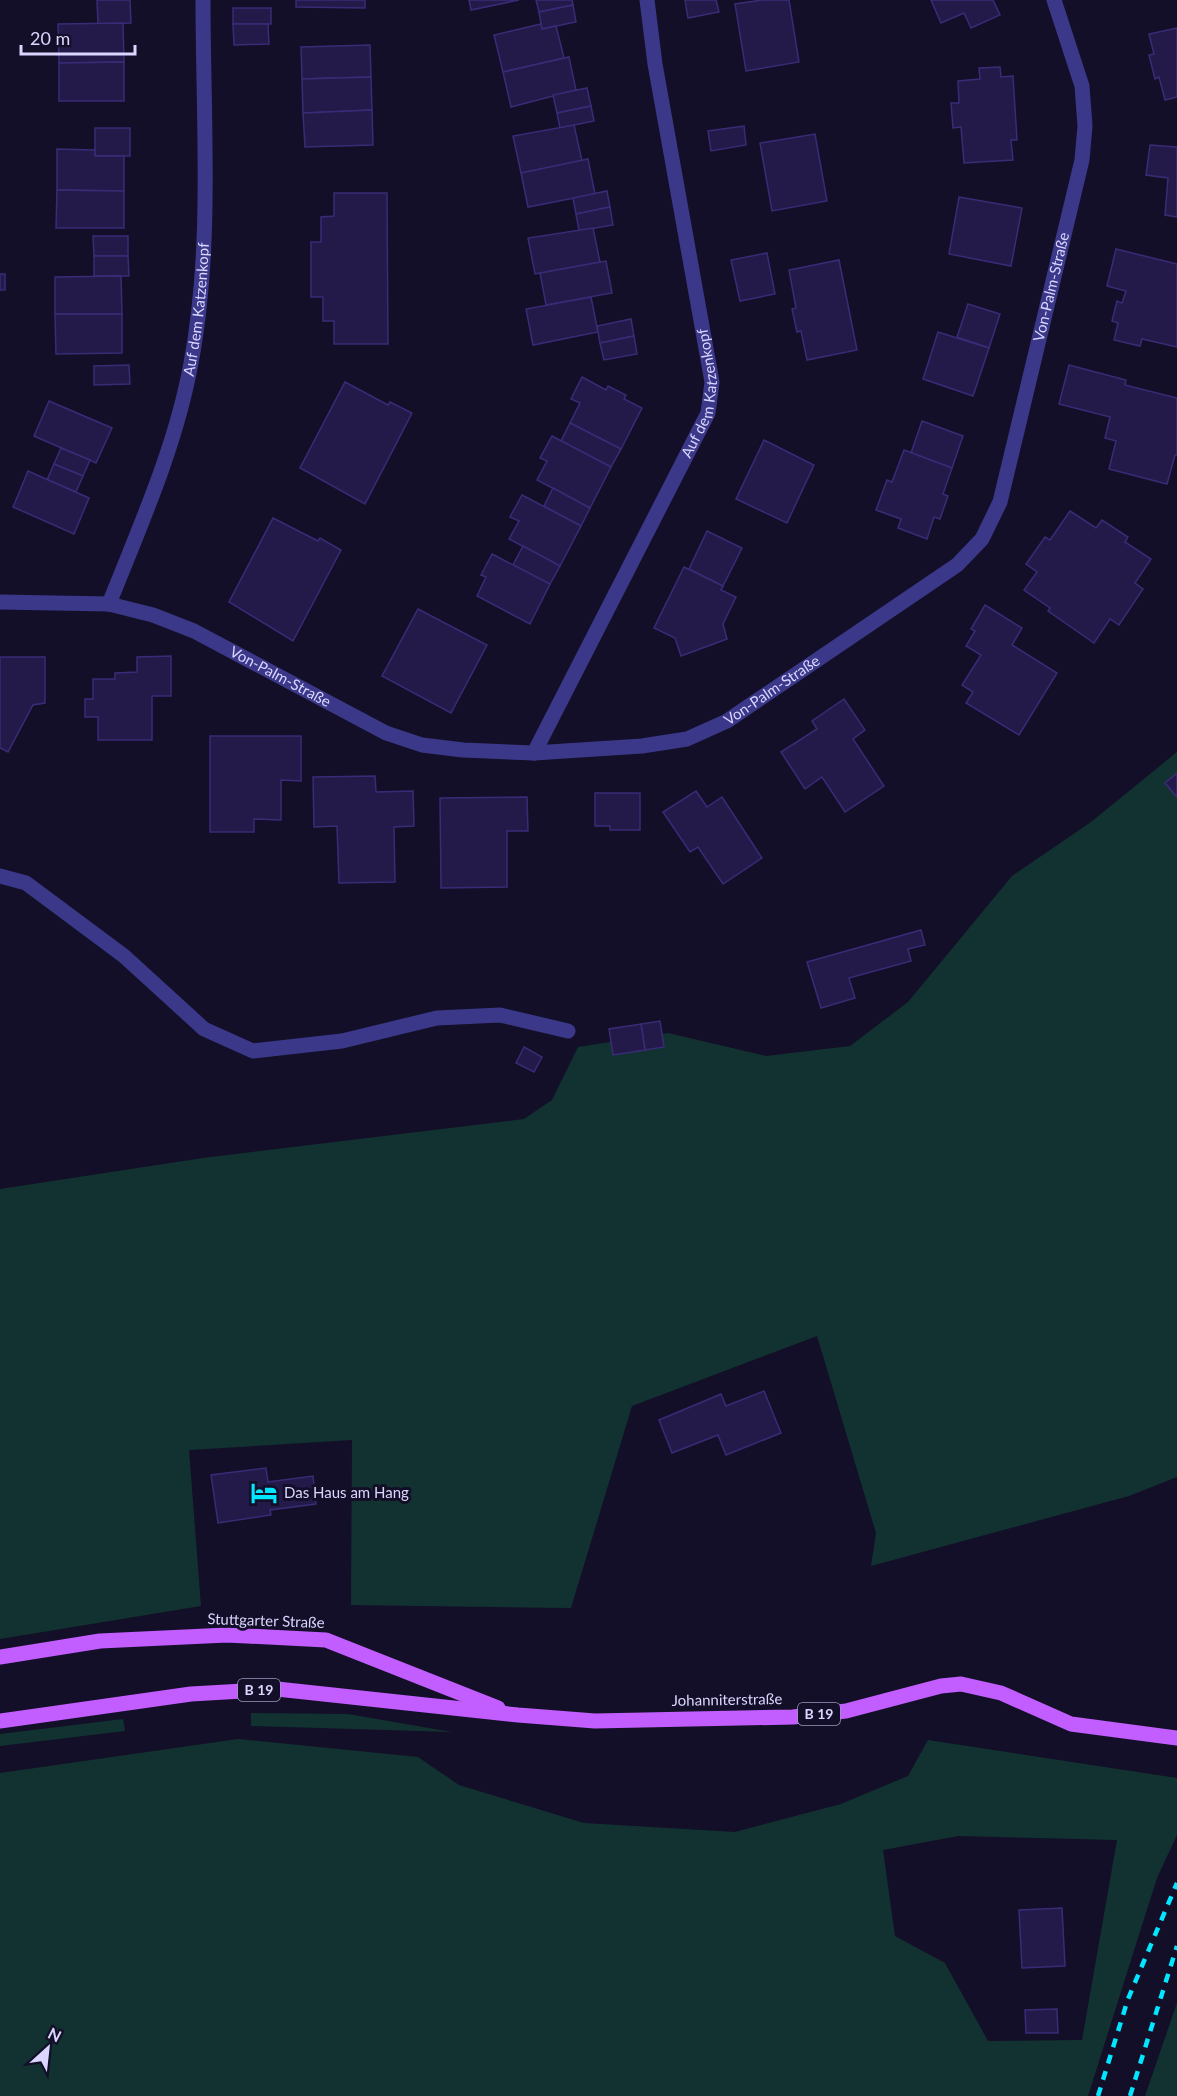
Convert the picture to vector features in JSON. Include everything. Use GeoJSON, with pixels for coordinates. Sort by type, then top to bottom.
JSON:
{"type":"FeatureCollection","features":[{"type":"Feature","properties":{"kind":"main road","name":"Stuttgarter Straße"},"geometry":{"type":"LineString","coordinates":[[0,1657],[100,1641],[227,1635],[326,1640],[518,1715]]}},
{"type":"Feature","properties":{"kind":"main road","name":"Johanniterstraße"},"geometry":{"type":"LineString","coordinates":[[518,1715],[594,1721],[794,1717],[846,1712],[941,1686],[961,1684],[1001,1693],[1071,1724],[1177,1738]]}},
{"type":"Feature","properties":{"kind":"main road","name":"B 19"},"geometry":{"type":"LineString","coordinates":[[0,1721],[190,1694],[277,1689],[518,1715]]}},
{"type":"Feature","properties":{"kind":"street","name":"Auf dem Katzenkopf"},"geometry":{"type":"LineString","coordinates":[[109,604],[159,477],[191,365],[204,276],[203,0]]}},
{"type":"Feature","properties":{"kind":"street","name":"Auf dem Katzenkopf"},"geometry":{"type":"LineString","coordinates":[[534,753],[708,413],[712,382],[655,64],[647,0]]}},
{"type":"Feature","properties":{"kind":"street","name":"Von-Palm-Straße"},"geometry":{"type":"LineString","coordinates":[[0,602],[109,604],[153,615],[194,631],[386,733],[422,745],[463,750],[534,753],[642,746],[687,739],[727,721],[957,565],[982,539],[1000,502],[1082,160],[1085,126],[1082,86],[1054,0]]}},
{"type":"Feature","properties":{"kind":"street"},"geometry":{"type":"LineString","coordinates":[[0,876],[26,883],[124,956],[204,1029],[252,1051],[342,1041],[437,1018],[500,1015],[568,1031]]}},
{"type":"Feature","properties":{"kind":"green space"},"geometry":{"type":"Polygon","coordinates":[[[1177,752],[1177,1477],[1129,1496],[871,1566],[876,1533],[817,1336],[632,1406],[571,1608],[351,1605],[352,1440],[189,1450],[201,1606],[0,1639],[0,1189],[203,1158],[524,1119],[552,1100],[578,1047],[668,1033],[766,1056],[850,1046],[908,1002],[1012,876],[1091,822],[1177,752]]]}},
{"type":"Feature","properties":{"kind":"green space"},"geometry":{"type":"Polygon","coordinates":[[[251,1713],[348,1714],[452,1732],[251,1726],[251,1713]]]}},
{"type":"Feature","properties":{"kind":"green space"},"geometry":{"type":"Polygon","coordinates":[[[123,1719],[125,1731],[0,1746],[0,1734],[123,1719]]]}},
{"type":"Feature","properties":{"kind":"green space"},"geometry":{"type":"Polygon","coordinates":[[[238,1739],[418,1757],[459,1785],[584,1823],[735,1832],[841,1804],[908,1776],[928,1740],[1177,1778],[1177,1835],[1157,1878],[1088,2096],[0,2096],[0,1773],[238,1739]],[[958,1836],[883,1850],[895,1936],[945,1963],[988,2041],[1082,2040],[1117,1840],[958,1836]]]}},
{"type":"Feature","properties":{"kind":"green space"},"geometry":{"type":"Polygon","coordinates":[[[1177,2003],[1177,2096],[1145,2096],[1177,2003]]]}},
{"type":"Feature","properties":{"kind":"building"},"geometry":{"type":"Polygon","coordinates":[[[97,0],[130,0],[131,23],[98,24],[97,0]]]}},
{"type":"Feature","properties":{"kind":"building"},"geometry":{"type":"Polygon","coordinates":[[[296,0],[365,0],[365,8],[296,7],[296,0]]]}},
{"type":"Feature","properties":{"kind":"building"},"geometry":{"type":"Polygon","coordinates":[[[469,0],[519,0],[471,10],[469,0]]]}},
{"type":"Feature","properties":{"kind":"building"},"geometry":{"type":"Polygon","coordinates":[[[536,0],[572,0],[573,5],[539,12],[536,0]]]}},
{"type":"Feature","properties":{"kind":"building"},"geometry":{"type":"Polygon","coordinates":[[[685,0],[716,0],[719,12],[688,18],[685,0]]]}},
{"type":"Feature","properties":{"kind":"building"},"geometry":{"type":"Polygon","coordinates":[[[762,0],[789,0],[799,62],[746,71],[735,4],[762,0]]]}},
{"type":"Feature","properties":{"kind":"building"},"geometry":{"type":"Polygon","coordinates":[[[931,0],[993,0],[1000,15],[971,28],[964,13],[941,23],[931,0]]]}},
{"type":"Feature","properties":{"kind":"building"},"geometry":{"type":"Polygon","coordinates":[[[573,5],[576,22],[542,29],[539,12],[573,5]]]}},
{"type":"Feature","properties":{"kind":"building"},"geometry":{"type":"Polygon","coordinates":[[[233,8],[271,8],[271,24],[233,24],[233,8]]]}},
{"type":"Feature","properties":{"kind":"building"},"geometry":{"type":"Polygon","coordinates":[[[123,23],[124,62],[59,63],[58,24],[123,23]]]}},
{"type":"Feature","properties":{"kind":"building"},"geometry":{"type":"Polygon","coordinates":[[[233,24],[268,24],[269,44],[234,45],[233,24]]]}},
{"type":"Feature","properties":{"kind":"building"},"geometry":{"type":"Polygon","coordinates":[[[541,24],[542,29],[556,26],[564,58],[503,72],[494,35],[541,24]]]}},
{"type":"Feature","properties":{"kind":"building"},"geometry":{"type":"Polygon","coordinates":[[[1177,28],[1177,97],[1165,100],[1159,77],[1155,79],[1149,55],[1154,54],[1149,34],[1177,28]]]}},
{"type":"Feature","properties":{"kind":"building"},"geometry":{"type":"Polygon","coordinates":[[[370,45],[371,77],[302,79],[301,47],[370,45]]]}},
{"type":"Feature","properties":{"kind":"building"},"geometry":{"type":"Polygon","coordinates":[[[569,57],[576,90],[511,107],[503,72],[569,57]]]}},
{"type":"Feature","properties":{"kind":"building"},"geometry":{"type":"Polygon","coordinates":[[[124,62],[124,101],[59,101],[59,63],[124,62]]]}},
{"type":"Feature","properties":{"kind":"building"},"geometry":{"type":"Polygon","coordinates":[[[1000,67],[1001,77],[1013,76],[1017,140],[1011,140],[1013,160],[964,163],[961,127],[953,128],[951,103],[959,103],[958,81],[980,79],[979,68],[1000,67]]]}},
{"type":"Feature","properties":{"kind":"building"},"geometry":{"type":"Polygon","coordinates":[[[371,77],[372,110],[303,113],[302,79],[371,77]]]}},
{"type":"Feature","properties":{"kind":"building"},"geometry":{"type":"Polygon","coordinates":[[[587,88],[591,106],[557,113],[553,95],[587,88]]]}},
{"type":"Feature","properties":{"kind":"building"},"geometry":{"type":"Polygon","coordinates":[[[591,106],[594,121],[560,128],[557,113],[591,106]]]}},
{"type":"Feature","properties":{"kind":"building"},"geometry":{"type":"Polygon","coordinates":[[[372,110],[373,145],[305,147],[303,113],[372,110]]]}},
{"type":"Feature","properties":{"kind":"building"},"geometry":{"type":"Polygon","coordinates":[[[574,125],[582,161],[521,173],[513,136],[574,125]]]}},
{"type":"Feature","properties":{"kind":"building"},"geometry":{"type":"Polygon","coordinates":[[[744,126],[746,145],[711,151],[708,131],[744,126]]]}},
{"type":"Feature","properties":{"kind":"building"},"geometry":{"type":"Polygon","coordinates":[[[95,128],[130,128],[130,156],[95,156],[95,128]]]}},
{"type":"Feature","properties":{"kind":"building"},"geometry":{"type":"Polygon","coordinates":[[[815,134],[827,201],[772,211],[760,143],[815,134]]]}},
{"type":"Feature","properties":{"kind":"building"},"geometry":{"type":"Polygon","coordinates":[[[1150,145],[1177,147],[1177,217],[1165,215],[1168,178],[1146,175],[1150,145]]]}},
{"type":"Feature","properties":{"kind":"building"},"geometry":{"type":"Polygon","coordinates":[[[57,149],[95,150],[95,156],[124,156],[124,191],[57,190],[57,149]]]}},
{"type":"Feature","properties":{"kind":"building"},"geometry":{"type":"Polygon","coordinates":[[[588,159],[595,194],[528,207],[521,173],[588,159]]]}},
{"type":"Feature","properties":{"kind":"building"},"geometry":{"type":"Polygon","coordinates":[[[57,190],[124,191],[124,228],[56,228],[57,190]]]}},
{"type":"Feature","properties":{"kind":"building"},"geometry":{"type":"Polygon","coordinates":[[[607,191],[610,207],[576,214],[573,198],[607,191]]]}},
{"type":"Feature","properties":{"kind":"building"},"geometry":{"type":"Polygon","coordinates":[[[334,193],[387,193],[388,344],[334,344],[334,321],[323,321],[323,297],[311,297],[311,242],[321,242],[321,217],[334,216],[334,193]]]}},
{"type":"Feature","properties":{"kind":"building"},"geometry":{"type":"Polygon","coordinates":[[[959,197],[1022,208],[1011,266],[949,254],[959,197]]]}},
{"type":"Feature","properties":{"kind":"building"},"geometry":{"type":"Polygon","coordinates":[[[610,207],[613,225],[579,231],[576,214],[610,207]]]}},
{"type":"Feature","properties":{"kind":"building"},"geometry":{"type":"Polygon","coordinates":[[[593,228],[600,262],[535,274],[528,238],[593,228]]]}},
{"type":"Feature","properties":{"kind":"building"},"geometry":{"type":"Polygon","coordinates":[[[93,236],[128,236],[128,256],[94,256],[93,236]]]}},
{"type":"Feature","properties":{"kind":"building"},"geometry":{"type":"Polygon","coordinates":[[[1116,249],[1177,264],[1177,347],[1142,339],[1140,346],[1114,340],[1118,323],[1112,321],[1117,301],[1122,303],[1126,291],[1107,286],[1116,249]]]}},
{"type":"Feature","properties":{"kind":"building"},"geometry":{"type":"Polygon","coordinates":[[[767,253],[775,294],[740,301],[731,260],[767,253]]]}},
{"type":"Feature","properties":{"kind":"building"},"geometry":{"type":"Polygon","coordinates":[[[94,256],[128,256],[129,276],[94,276],[94,256]]]}},
{"type":"Feature","properties":{"kind":"building"},"geometry":{"type":"Polygon","coordinates":[[[839,260],[857,350],[807,360],[801,331],[797,332],[792,309],[796,308],[789,270],[839,260]]]}},
{"type":"Feature","properties":{"kind":"building"},"geometry":{"type":"Polygon","coordinates":[[[606,261],[612,293],[546,305],[540,273],[606,261]]]}},
{"type":"Feature","properties":{"kind":"building"},"geometry":{"type":"Polygon","coordinates":[[[0,274],[5,274],[5,290],[0,290],[0,274]]]}},
{"type":"Feature","properties":{"kind":"building"},"geometry":{"type":"Polygon","coordinates":[[[121,276],[122,314],[55,314],[55,277],[121,276]]]}},
{"type":"Feature","properties":{"kind":"building"},"geometry":{"type":"Polygon","coordinates":[[[591,297],[598,332],[533,345],[526,309],[591,297]]]}},
{"type":"Feature","properties":{"kind":"building"},"geometry":{"type":"Polygon","coordinates":[[[968,304],[1000,314],[989,348],[957,337],[968,304]]]}},
{"type":"Feature","properties":{"kind":"building"},"geometry":{"type":"Polygon","coordinates":[[[55,314],[122,314],[122,353],[56,354],[55,314]]]}},
{"type":"Feature","properties":{"kind":"building"},"geometry":{"type":"Polygon","coordinates":[[[631,319],[634,336],[600,343],[597,326],[631,319]]]}},
{"type":"Feature","properties":{"kind":"building"},"geometry":{"type":"Polygon","coordinates":[[[938,332],[989,348],[973,396],[923,379],[938,332]]]}},
{"type":"Feature","properties":{"kind":"building"},"geometry":{"type":"Polygon","coordinates":[[[634,336],[637,354],[604,360],[600,343],[634,336]]]}},
{"type":"Feature","properties":{"kind":"building"},"geometry":{"type":"Polygon","coordinates":[[[129,365],[130,384],[94,385],[94,366],[129,365]]]}},
{"type":"Feature","properties":{"kind":"building"},"geometry":{"type":"Polygon","coordinates":[[[1069,365],[1126,380],[1125,385],[1177,398],[1177,455],[1175,455],[1167,484],[1109,469],[1116,441],[1105,438],[1110,417],[1059,404],[1069,365]]]}},
{"type":"Feature","properties":{"kind":"building"},"geometry":{"type":"Polygon","coordinates":[[[582,377],[606,390],[608,386],[626,395],[624,399],[642,408],[621,449],[570,423],[580,403],[571,399],[582,377]]]}},
{"type":"Feature","properties":{"kind":"building"},"geometry":{"type":"Polygon","coordinates":[[[345,382],[388,405],[390,402],[412,413],[365,504],[300,468],[345,382]]]}},
{"type":"Feature","properties":{"kind":"building"},"geometry":{"type":"Polygon","coordinates":[[[49,401],[112,428],[96,463],[34,436],[49,401]]]}},
{"type":"Feature","properties":{"kind":"building"},"geometry":{"type":"Polygon","coordinates":[[[922,421],[963,436],[952,468],[911,453],[922,421]]]}},
{"type":"Feature","properties":{"kind":"building"},"geometry":{"type":"Polygon","coordinates":[[[570,423],[621,449],[611,467],[561,441],[570,423]]]}},
{"type":"Feature","properties":{"kind":"building"},"geometry":{"type":"Polygon","coordinates":[[[552,436],[611,467],[590,508],[537,480],[547,461],[540,458],[552,436]]]}},
{"type":"Feature","properties":{"kind":"building"},"geometry":{"type":"Polygon","coordinates":[[[764,440],[814,465],[787,523],[736,499],[764,440]]]}},
{"type":"Feature","properties":{"kind":"building"},"geometry":{"type":"Polygon","coordinates":[[[61,448],[90,460],[83,476],[54,464],[61,448]]]}},
{"type":"Feature","properties":{"kind":"building"},"geometry":{"type":"Polygon","coordinates":[[[904,450],[952,468],[943,494],[948,496],[940,519],[934,517],[927,539],[898,528],[901,519],[876,510],[887,480],[892,482],[904,450]]]}},
{"type":"Feature","properties":{"kind":"building"},"geometry":{"type":"Polygon","coordinates":[[[54,464],[83,476],[76,492],[47,480],[54,464]]]}},
{"type":"Feature","properties":{"kind":"building"},"geometry":{"type":"Polygon","coordinates":[[[28,471],[89,498],[74,534],[13,507],[28,471]]]}},
{"type":"Feature","properties":{"kind":"building"},"geometry":{"type":"Polygon","coordinates":[[[553,488],[590,508],[581,526],[544,506],[553,488]]]}},
{"type":"Feature","properties":{"kind":"building"},"geometry":{"type":"Polygon","coordinates":[[[522,495],[581,526],[560,566],[509,539],[519,521],[510,517],[522,495]]]}},
{"type":"Feature","properties":{"kind":"building"},"geometry":{"type":"Polygon","coordinates":[[[1070,511],[1096,528],[1102,520],[1128,537],[1125,542],[1151,559],[1135,583],[1143,589],[1119,625],[1110,619],[1094,643],[1048,611],[1050,608],[1024,590],[1037,572],[1026,564],[1045,537],[1050,540],[1070,511]]]}},
{"type":"Feature","properties":{"kind":"building"},"geometry":{"type":"Polygon","coordinates":[[[273,518],[318,541],[320,538],[341,550],[293,641],[229,602],[273,518]]]}},
{"type":"Feature","properties":{"kind":"building"},"geometry":{"type":"Polygon","coordinates":[[[707,531],[742,548],[723,586],[689,569],[707,531]]]}},
{"type":"Feature","properties":{"kind":"building"},"geometry":{"type":"Polygon","coordinates":[[[523,546],[560,566],[550,584],[513,565],[523,546]]]}},
{"type":"Feature","properties":{"kind":"building"},"geometry":{"type":"Polygon","coordinates":[[[492,554],[550,584],[530,624],[477,596],[486,577],[481,575],[492,554]]]}},
{"type":"Feature","properties":{"kind":"building"},"geometry":{"type":"Polygon","coordinates":[[[684,567],[723,586],[721,590],[736,597],[723,624],[727,639],[681,656],[675,638],[654,628],[684,567]]]}},
{"type":"Feature","properties":{"kind":"building"},"geometry":{"type":"Polygon","coordinates":[[[985,605],[1022,628],[1012,645],[1057,673],[1019,735],[966,703],[973,692],[962,685],[981,655],[966,646],[975,631],[971,629],[985,605]]]}},
{"type":"Feature","properties":{"kind":"building"},"geometry":{"type":"Polygon","coordinates":[[[418,609],[487,645],[451,713],[382,676],[418,609]]]}},
{"type":"Feature","properties":{"kind":"building"},"geometry":{"type":"Polygon","coordinates":[[[171,656],[171,696],[152,696],[152,740],[98,740],[98,717],[85,717],[85,699],[93,699],[93,679],[115,679],[115,673],[137,672],[137,657],[171,656]]]}},
{"type":"Feature","properties":{"kind":"building"},"geometry":{"type":"Polygon","coordinates":[[[0,657],[45,657],[45,703],[33,705],[8,752],[0,748],[0,657]]]}},
{"type":"Feature","properties":{"kind":"building"},"geometry":{"type":"Polygon","coordinates":[[[844,699],[865,730],[853,739],[884,786],[845,812],[822,777],[805,789],[781,752],[817,729],[812,721],[844,699]]]}},
{"type":"Feature","properties":{"kind":"building"},"geometry":{"type":"Polygon","coordinates":[[[210,736],[301,736],[301,781],[281,780],[281,820],[254,819],[254,832],[210,832],[210,736]]]}},
{"type":"Feature","properties":{"kind":"building"},"geometry":{"type":"Polygon","coordinates":[[[1177,773],[1177,797],[1165,783],[1177,773]]]}},
{"type":"Feature","properties":{"kind":"building"},"geometry":{"type":"Polygon","coordinates":[[[375,776],[376,792],[413,791],[414,826],[394,827],[395,882],[339,883],[337,826],[314,827],[313,777],[375,776]]]}},
{"type":"Feature","properties":{"kind":"building"},"geometry":{"type":"Polygon","coordinates":[[[696,791],[707,807],[722,797],[762,858],[723,884],[698,847],[690,852],[663,812],[696,791]]]}},
{"type":"Feature","properties":{"kind":"building"},"geometry":{"type":"Polygon","coordinates":[[[595,793],[640,793],[640,830],[610,830],[610,826],[595,826],[595,793]]]}},
{"type":"Feature","properties":{"kind":"building"},"geometry":{"type":"Polygon","coordinates":[[[527,797],[528,831],[507,831],[507,887],[441,888],[440,798],[527,797]]]}},
{"type":"Feature","properties":{"kind":"building"},"geometry":{"type":"Polygon","coordinates":[[[921,930],[925,945],[908,949],[911,961],[849,978],[855,998],[821,1008],[807,962],[921,930]]]}},
{"type":"Feature","properties":{"kind":"building"},"geometry":{"type":"Polygon","coordinates":[[[660,1021],[664,1047],[645,1050],[641,1024],[660,1021]]]}},
{"type":"Feature","properties":{"kind":"building"},"geometry":{"type":"Polygon","coordinates":[[[641,1024],[645,1050],[613,1055],[609,1029],[641,1024]]]}},
{"type":"Feature","properties":{"kind":"building"},"geometry":{"type":"Polygon","coordinates":[[[524,1047],[542,1057],[534,1072],[516,1063],[524,1047]]]}},
{"type":"Feature","properties":{"kind":"building"},"geometry":{"type":"Polygon","coordinates":[[[764,1391],[781,1433],[726,1455],[718,1435],[672,1453],[659,1420],[721,1394],[726,1406],[764,1391]]]}},
{"type":"Feature","properties":{"kind":"building","name":"Das Haus am Hang"},"geometry":{"type":"Polygon","coordinates":[[[266,1468],[268,1482],[313,1476],[316,1504],[270,1510],[271,1515],[218,1523],[211,1475],[266,1468]]]}},
{"type":"Feature","properties":{"kind":"building"},"geometry":{"type":"Polygon","coordinates":[[[1062,1908],[1065,1966],[1022,1968],[1019,1910],[1062,1908]]]}},
{"type":"Feature","properties":{"kind":"building"},"geometry":{"type":"Polygon","coordinates":[[[1057,2009],[1058,2033],[1026,2033],[1025,2010],[1057,2009]]]}},
{"type":"Feature","properties":{"kind":"railway"},"geometry":{"type":"LineString","coordinates":[[1098,2096],[1128,1999],[1177,1883]]}},
{"type":"Feature","properties":{"kind":"railway"},"geometry":{"type":"LineString","coordinates":[[1130,2096],[1177,1946]]}},
{"type":"Feature","properties":{"kind":"place","name":"Das Haus am Hang"},"geometry":{"type":"Point","coordinates":[264,1493]}}]}
